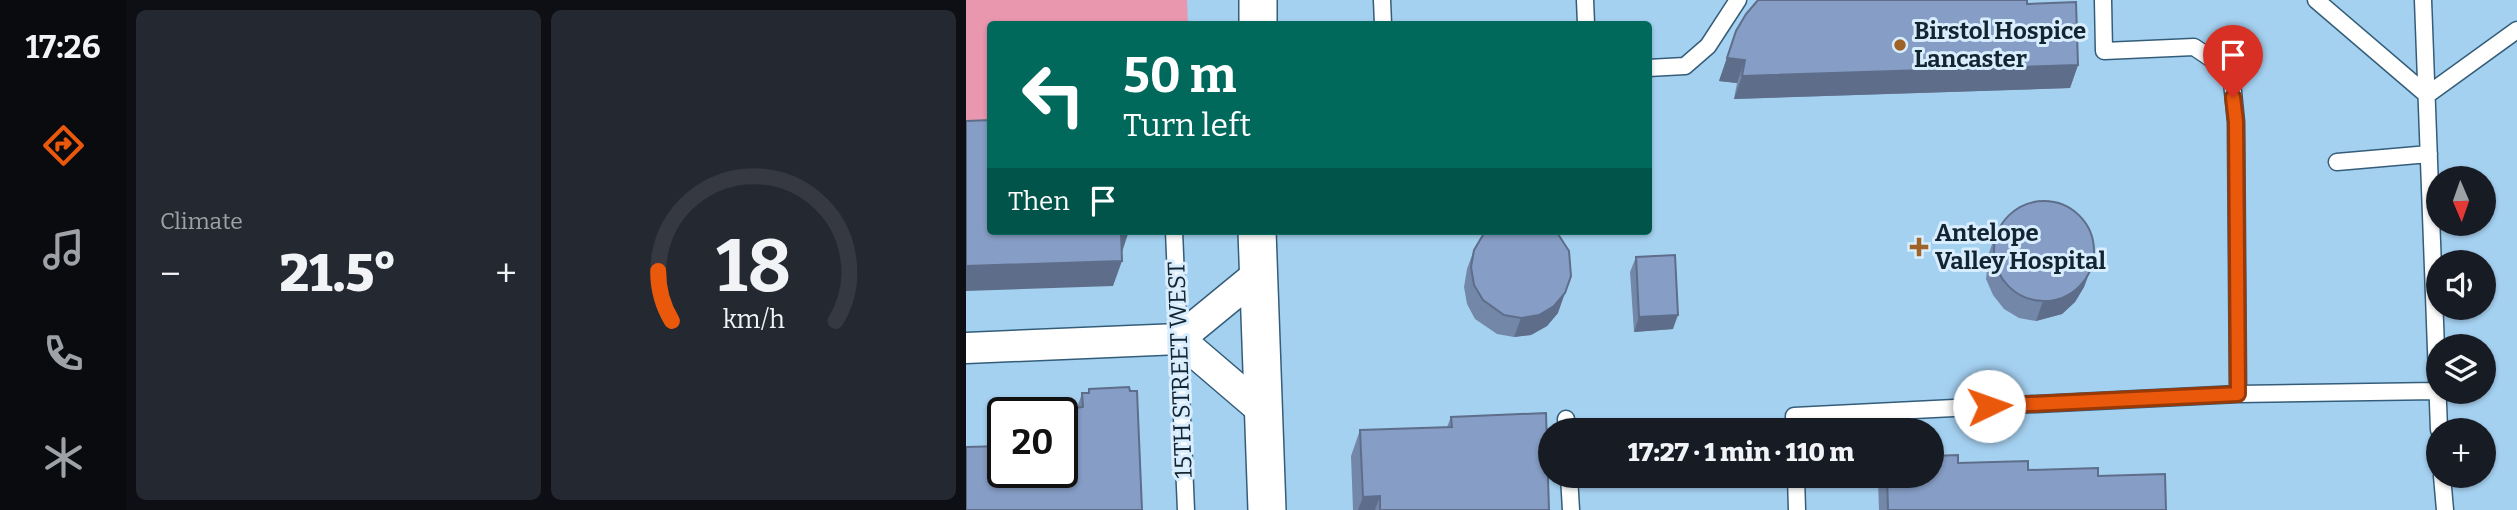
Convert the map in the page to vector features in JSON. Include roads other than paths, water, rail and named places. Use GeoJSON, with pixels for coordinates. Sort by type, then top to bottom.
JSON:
{"type":"FeatureCollection","features":[{"type":"Feature","properties":{"kind":"street"},"geometry":{"type":"LineString","coordinates":[[1258,0],[1258,21]]}},
{"type":"Feature","properties":{"kind":"street"},"geometry":{"type":"LineString","coordinates":[[1257,235],[1267,510]]}},
{"type":"Feature","properties":{"kind":"street"},"geometry":{"type":"LineString","coordinates":[[966,348],[1179,339],[1257,275]]}},
{"type":"Feature","properties":{"kind":"street"},"geometry":{"type":"LineString","coordinates":[[1179,339],[1262,410]]}},
{"type":"Feature","properties":{"kind":"lane"},"geometry":{"type":"LineString","coordinates":[[1382,0],[1383,21]]}},
{"type":"Feature","properties":{"kind":"lane"},"geometry":{"type":"LineString","coordinates":[[1586,0],[1586,21]]}},
{"type":"Feature","properties":{"kind":"lane"},"geometry":{"type":"LineString","coordinates":[[1652,68],[1685,66],[1708,46],[1738,0]]}},
{"type":"Feature","properties":{"kind":"lane"},"geometry":{"type":"LineString","coordinates":[[2103,0],[2104,51],[2194,47],[2231,72],[2236,122],[2238,394]]}},
{"type":"Feature","properties":{"kind":"lane"},"geometry":{"type":"LineString","coordinates":[[2315,0],[2427,95]]}},
{"type":"Feature","properties":{"kind":"lane"},"geometry":{"type":"LineString","coordinates":[[2423,0],[2435,334]]}},
{"type":"Feature","properties":{"kind":"lane"},"geometry":{"type":"LineString","coordinates":[[2427,95],[2517,30]]}},
{"type":"Feature","properties":{"kind":"lane"},"geometry":{"type":"LineString","coordinates":[[2337,162],[2430,154]]}},
{"type":"Feature","properties":{"kind":"lane","name":"15TH STREET WEST"},"geometry":{"type":"LineString","coordinates":[[1174,235],[1186,510]]}},
{"type":"Feature","properties":{"kind":"lane"},"geometry":{"type":"LineString","coordinates":[[1794,418],[2238,394],[2426,391]]}},
{"type":"Feature","properties":{"kind":"lane"},"geometry":{"type":"LineString","coordinates":[[1570,488],[1571,510]]}},
{"type":"Feature","properties":{"kind":"lane"},"geometry":{"type":"LineString","coordinates":[[1796,488],[1797,510]]}},
{"type":"Feature","properties":{"kind":"lane"},"geometry":{"type":"LineString","coordinates":[[2443,488],[2445,510]]}},
{"type":"Feature","properties":{"kind":"place","name":"Birstol Hospice Lancaster"},"geometry":{"type":"Point","coordinates":[1900,45]}},
{"type":"Feature","properties":{"kind":"place","name":"Antelope Valley Hospital"},"geometry":{"type":"Point","coordinates":[1919,247]}}]}
